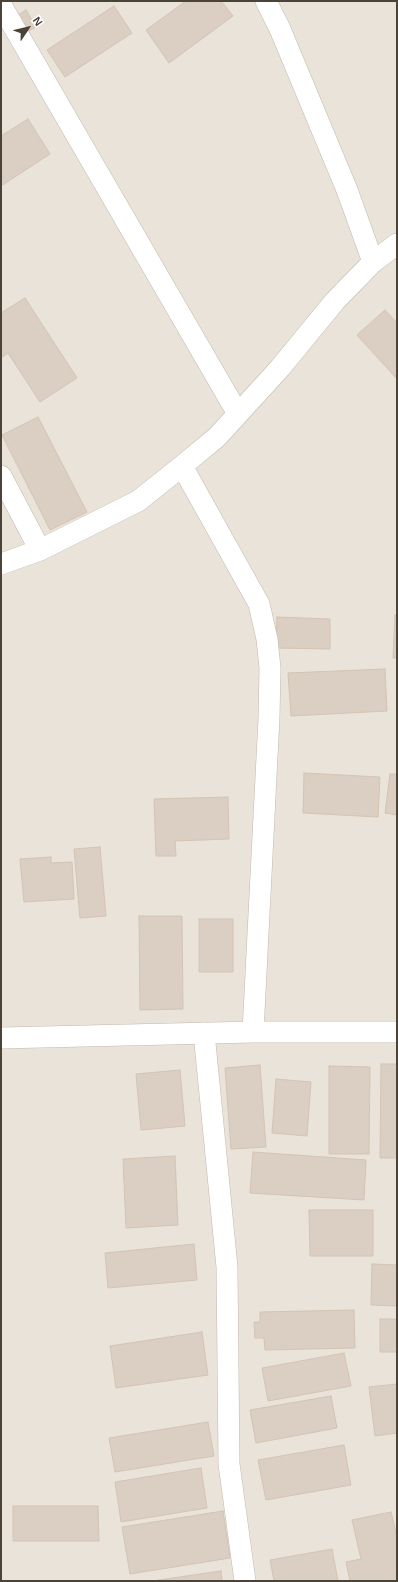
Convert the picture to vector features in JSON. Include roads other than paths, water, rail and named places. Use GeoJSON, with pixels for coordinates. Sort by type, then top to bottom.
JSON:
{"type":"FeatureCollection","features":[{"type":"Feature","properties":{"kind":"street"},"geometry":{"type":"LineString","coordinates":[[266,1],[280,29],[341,175],[373,262]]}},
{"type":"Feature","properties":{"kind":"street"},"geometry":{"type":"LineString","coordinates":[[1,5],[238,414]]}},
{"type":"Feature","properties":{"kind":"street"},"geometry":{"type":"LineString","coordinates":[[1,564],[40,550],[138,501],[182,466],[217,437],[280,368],[335,301],[373,262],[397,244]]}},
{"type":"Feature","properties":{"kind":"street"},"geometry":{"type":"LineString","coordinates":[[182,466],[260,604],[267,639],[270,668],[269,718],[253,1032]]}},
{"type":"Feature","properties":{"kind":"street"},"geometry":{"type":"LineString","coordinates":[[1,476],[40,550]]}},
{"type":"Feature","properties":{"kind":"street"},"geometry":{"type":"LineString","coordinates":[[1,1038],[253,1032],[397,1032]]}},
{"type":"Feature","properties":{"kind":"street"},"geometry":{"type":"LineString","coordinates":[[204,1033],[227,1267],[229,1464],[245,1581]]}}]}
